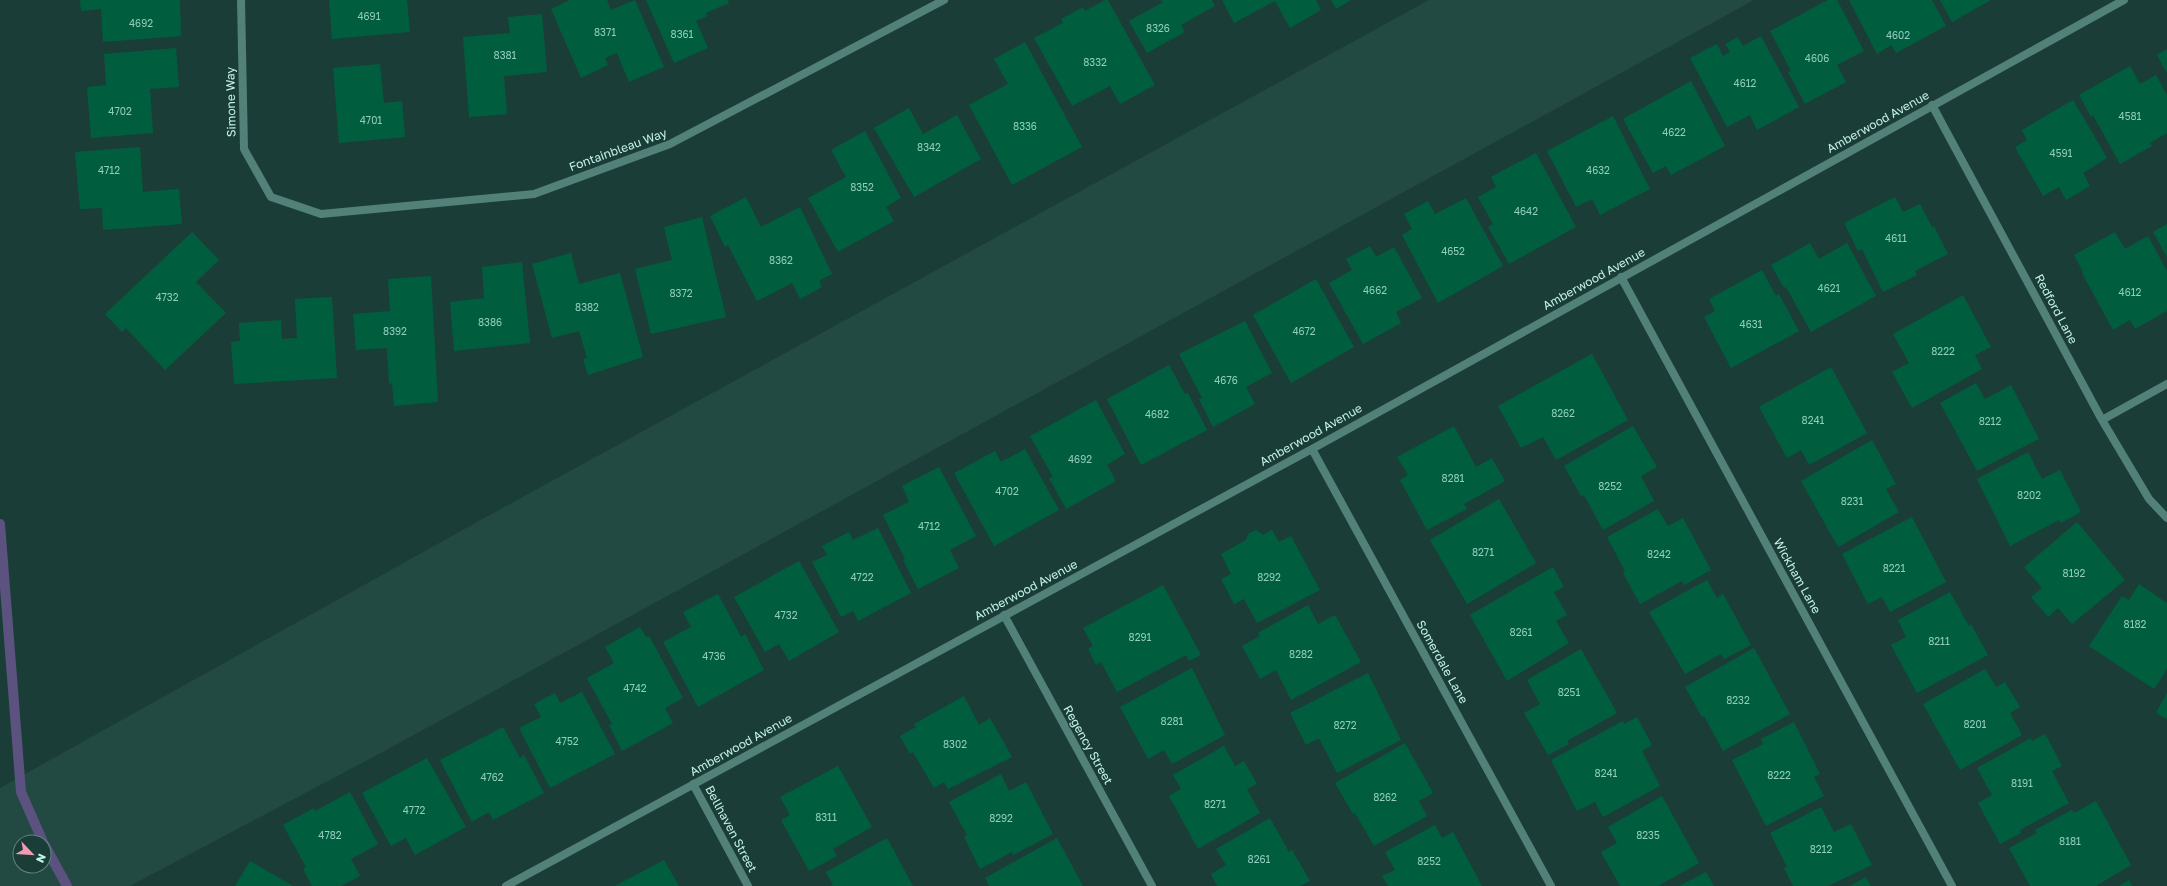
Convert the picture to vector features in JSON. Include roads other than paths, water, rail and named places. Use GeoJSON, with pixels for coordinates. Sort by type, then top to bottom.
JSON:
{"type":"FeatureCollection","features":[{"type":"Feature","properties":{"kind":"street","name":"Simone Way"},"geometry":{"type":"LineString","coordinates":[[241,0],[244,149],[270,197]]}},
{"type":"Feature","properties":{"kind":"street","name":"Fontainbleau Way"},"geometry":{"type":"LineString","coordinates":[[270,197],[321,214],[534,194],[670,144],[944,0]]}},
{"type":"Feature","properties":{"kind":"street","name":"Amberwood Avenue"},"geometry":{"type":"LineString","coordinates":[[506,886],[1312,449],[2124,0]]}},
{"type":"Feature","properties":{"kind":"street","name":"Redford Lane"},"geometry":{"type":"LineString","coordinates":[[1932,105],[2102,420],[2149,499],[2167,518]]}},
{"type":"Feature","properties":{"kind":"street","name":"Wickham Lane"},"geometry":{"type":"LineString","coordinates":[[1621,277],[1952,886]]}},
{"type":"Feature","properties":{"kind":"street"},"geometry":{"type":"LineString","coordinates":[[2102,420],[2167,384]]}},
{"type":"Feature","properties":{"kind":"street","name":"Somerdale Lane"},"geometry":{"type":"LineString","coordinates":[[1312,449],[1551,886]]}},
{"type":"Feature","properties":{"kind":"street","name":"Regency Street"},"geometry":{"type":"LineString","coordinates":[[1004,615],[1152,886]]}},
{"type":"Feature","properties":{"kind":"street","name":"Bellhaven Street"},"geometry":{"type":"LineString","coordinates":[[693,784],[748,886]]}},
{"type":"Feature","properties":{"kind":"waterway"},"geometry":{"type":"LineString","coordinates":[[0,524],[21,792],[39,834]]}},
{"type":"Feature","properties":{"kind":"waterway"},"geometry":{"type":"LineString","coordinates":[[52,859],[67,886]]}}]}
